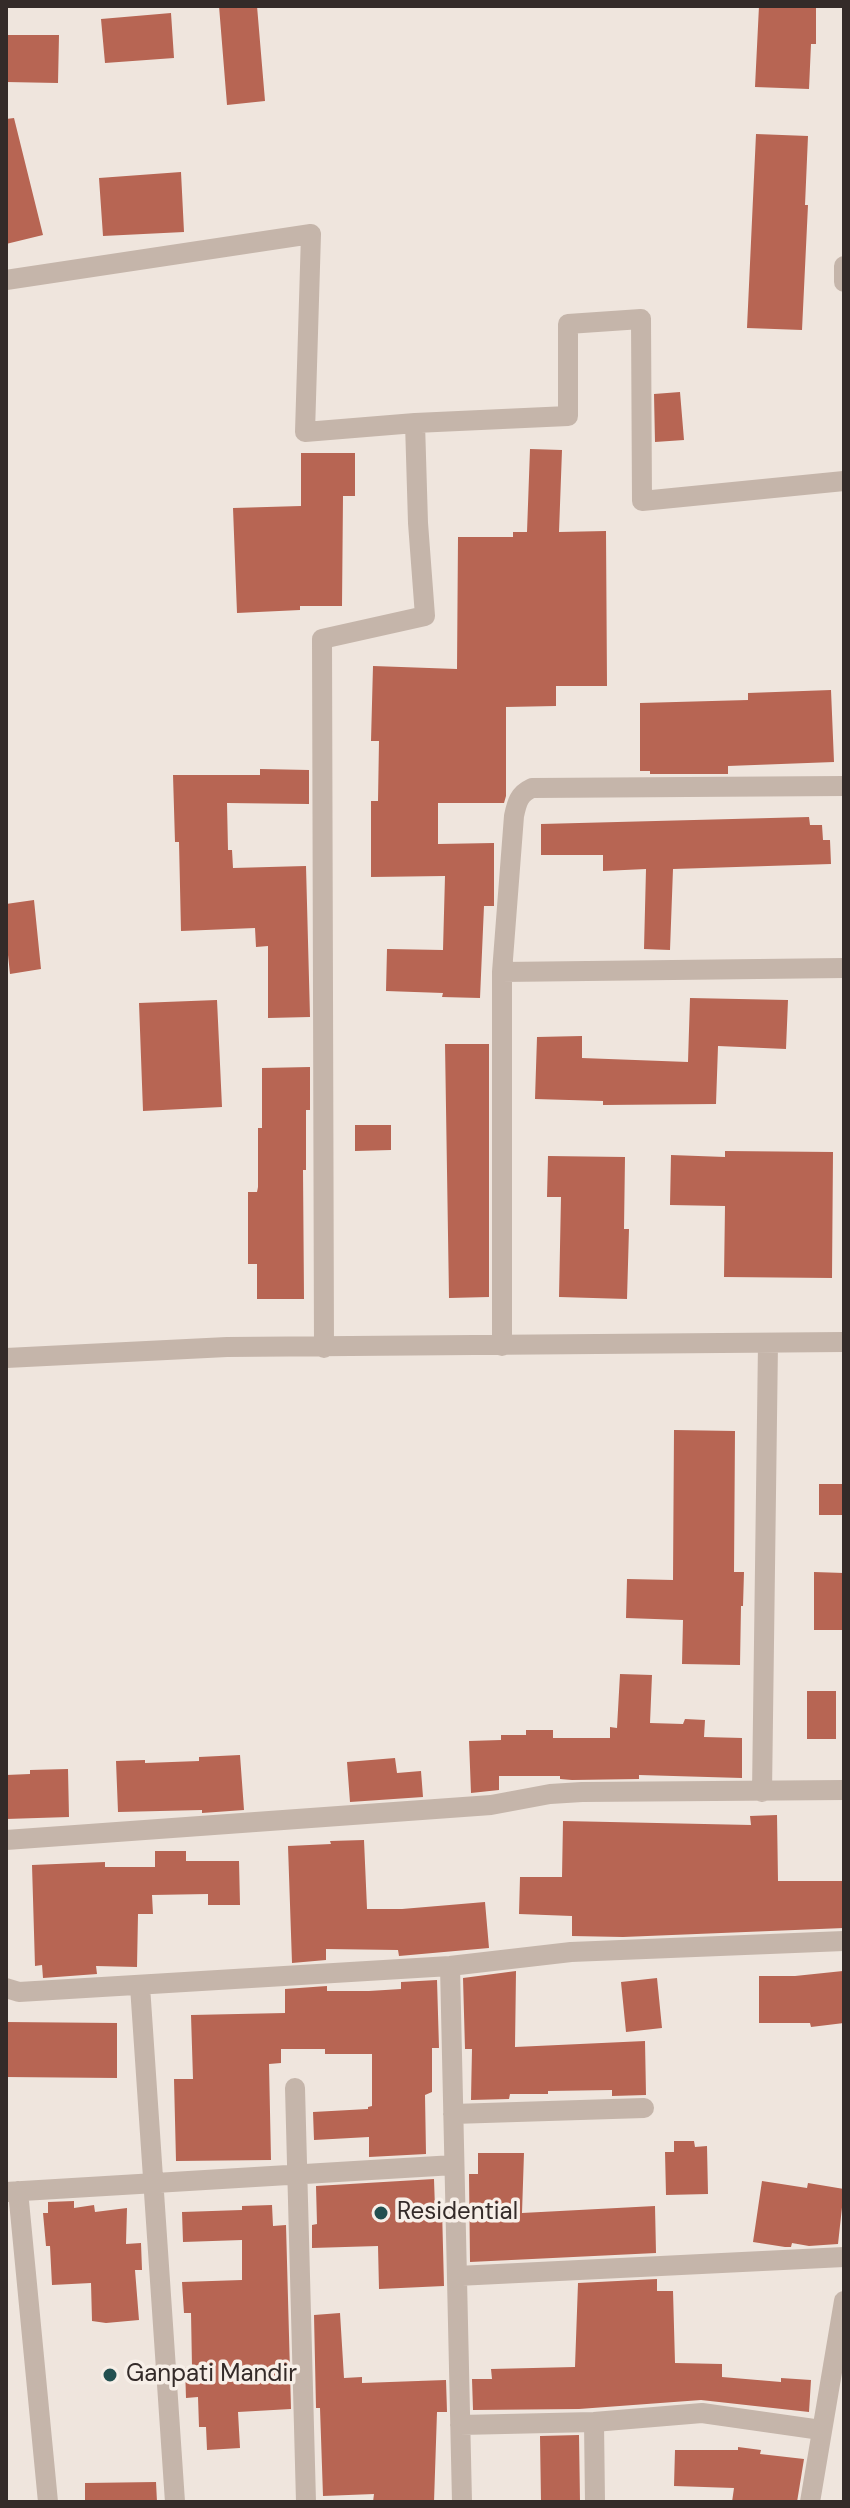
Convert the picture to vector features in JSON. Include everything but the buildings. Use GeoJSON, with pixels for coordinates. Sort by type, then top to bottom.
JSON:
{"type":"FeatureCollection","features":[{"type":"Feature","properties":{"kind":"street"},"geometry":{"type":"LineString","coordinates":[[6,280],[311,234],[305,432],[568,416],[568,324],[641,319],[642,501],[844,481]]}},
{"type":"Feature","properties":{"kind":"street"},"geometry":{"type":"LineString","coordinates":[[844,266],[844,282]]}},
{"type":"Feature","properties":{"kind":"street"},"geometry":{"type":"LineString","coordinates":[[324,1348],[322,639],[425,616],[415,423]]}},
{"type":"Feature","properties":{"kind":"street"},"geometry":{"type":"LineString","coordinates":[[502,1346],[502,972],[517,801],[523,792],[532,788],[844,786]]}},
{"type":"Feature","properties":{"kind":"street"},"geometry":{"type":"LineString","coordinates":[[502,972],[844,968]]}},
{"type":"Feature","properties":{"kind":"street"},"geometry":{"type":"LineString","coordinates":[[6,1358],[227,1347],[844,1342]]}},
{"type":"Feature","properties":{"kind":"street"},"geometry":{"type":"LineString","coordinates":[[762,1792],[768,1343]]}},
{"type":"Feature","properties":{"kind":"street"},"geometry":{"type":"LineString","coordinates":[[6,1840],[491,1805],[550,1794],[582,1792],[844,1790]]}},
{"type":"Feature","properties":{"kind":"street"},"geometry":{"type":"LineString","coordinates":[[6,1988],[19,1992],[140,1986],[450,1966],[571,1952],[844,1941]]}},
{"type":"Feature","properties":{"kind":"street"},"geometry":{"type":"LineString","coordinates":[[450,1966],[462,2502]]}},
{"type":"Feature","properties":{"kind":"street"},"geometry":{"type":"LineString","coordinates":[[140,1986],[175,2502]]}},
{"type":"Feature","properties":{"kind":"street"},"geometry":{"type":"LineString","coordinates":[[295,2088],[306,2502]]}},
{"type":"Feature","properties":{"kind":"street"},"geometry":{"type":"LineString","coordinates":[[453,2114],[644,2108]]}},
{"type":"Feature","properties":{"kind":"street"},"geometry":{"type":"LineString","coordinates":[[48,2502],[12,2192],[454,2165]]}},
{"type":"Feature","properties":{"kind":"street"},"geometry":{"type":"LineString","coordinates":[[457,2276],[844,2257]]}},
{"type":"Feature","properties":{"kind":"street"},"geometry":{"type":"LineString","coordinates":[[810,2502],[844,2301]]}},
{"type":"Feature","properties":{"kind":"street"},"geometry":{"type":"LineString","coordinates":[[460,2425],[594,2422],[702,2413],[821,2430]]}},
{"type":"Feature","properties":{"kind":"street"},"geometry":{"type":"LineString","coordinates":[[594,2422],[595,2502]]}},
{"type":"Feature","properties":{"kind":"place","name":"Residential"},"geometry":{"type":"Point","coordinates":[381,2213]}},
{"type":"Feature","properties":{"kind":"place","name":"Ganpati Mandir"},"geometry":{"type":"Point","coordinates":[110,2375]}}]}
